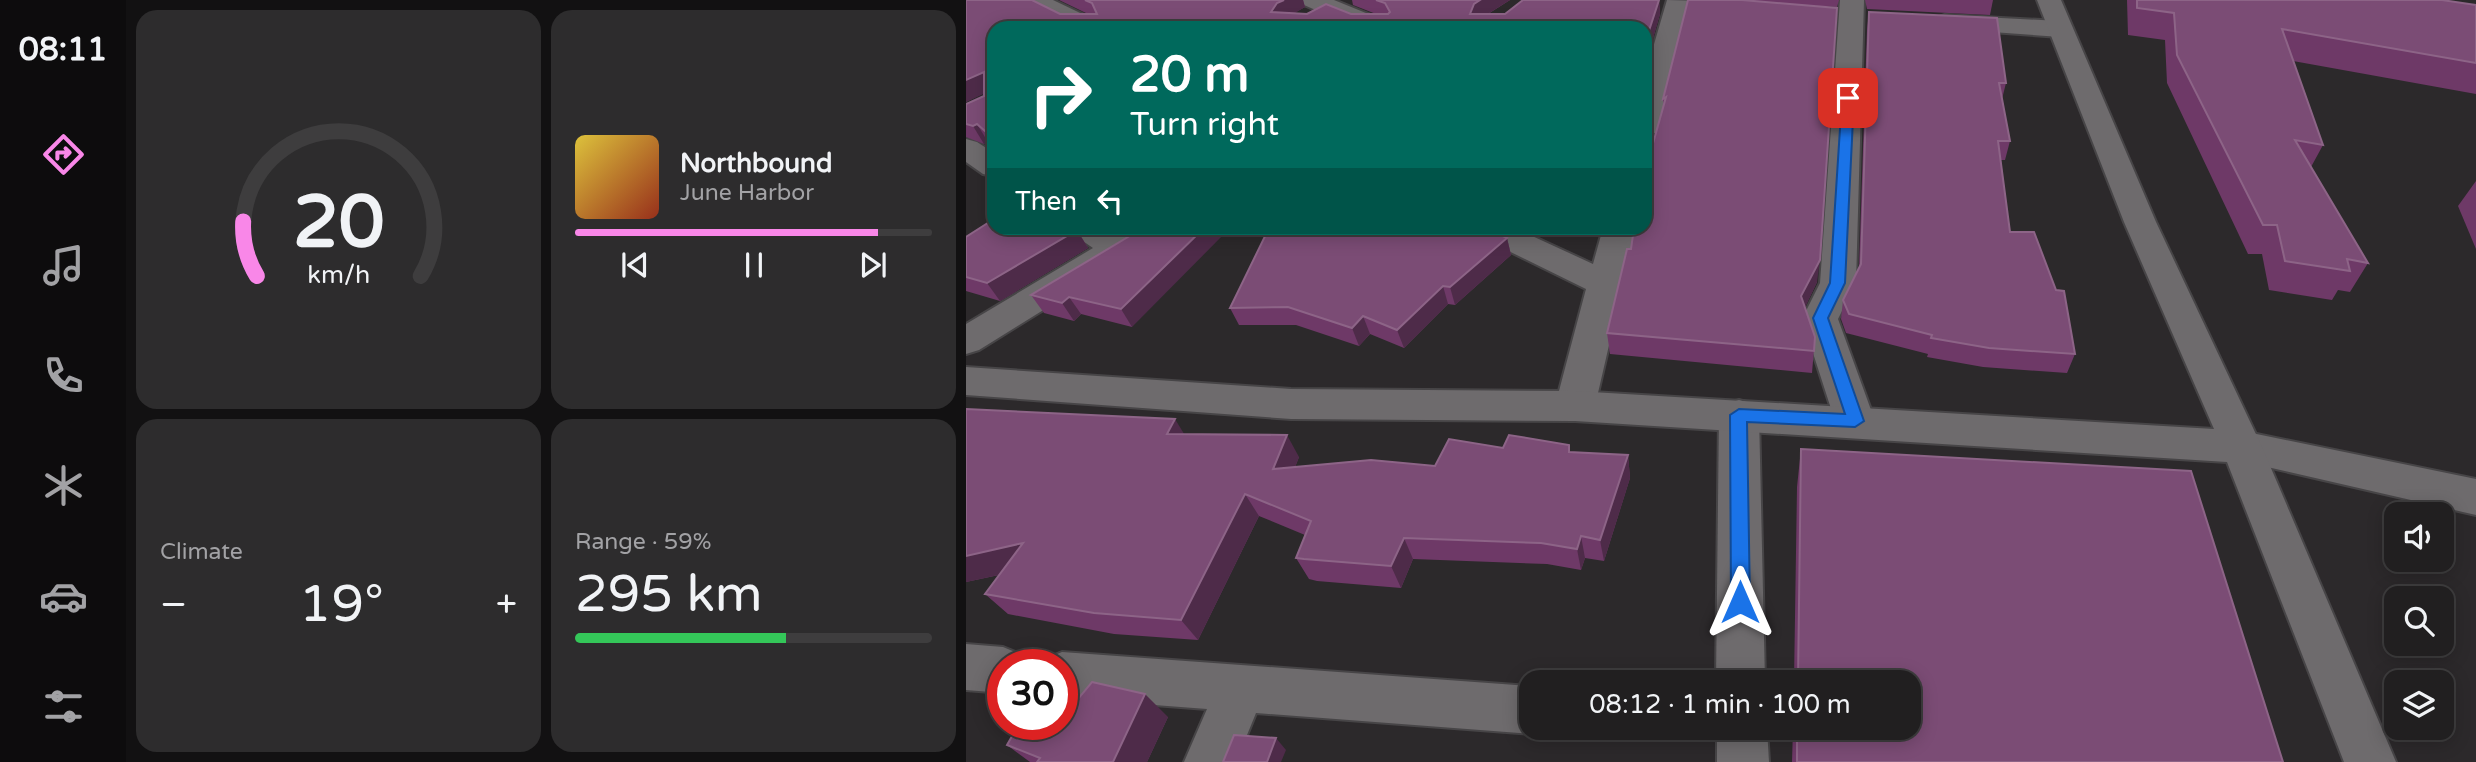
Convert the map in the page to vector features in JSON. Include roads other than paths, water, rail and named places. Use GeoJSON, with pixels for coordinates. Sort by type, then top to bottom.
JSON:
{"type":"FeatureCollection","features":[{"type":"Feature","properties":{"kind":"street"},"geometry":{"type":"LineString","coordinates":[[1033,0],[1076,21]]}},
{"type":"Feature","properties":{"kind":"street"},"geometry":{"type":"LineString","coordinates":[[1652,100],[1678,2],[1758,11]]}},
{"type":"Feature","properties":{"kind":"street"},"geometry":{"type":"LineString","coordinates":[[1322,7],[1360,21]]}},
{"type":"Feature","properties":{"kind":"street"},"geometry":{"type":"LineString","coordinates":[[1852,14],[1838,283],[1820,318],[1855,421]]}},
{"type":"Feature","properties":{"kind":"street"},"geometry":{"type":"LineString","coordinates":[[1921,22],[2055,14],[2140,222],[2242,447],[2371,762]]}},
{"type":"Feature","properties":{"kind":"street"},"geometry":{"type":"LineString","coordinates":[[966,148],[987,162]]}},
{"type":"Feature","properties":{"kind":"street"},"geometry":{"type":"LineString","coordinates":[[1097,235],[1118,248]]}},
{"type":"Feature","properties":{"kind":"street"},"geometry":{"type":"LineString","coordinates":[[966,341],[1140,235]]}},
{"type":"Feature","properties":{"kind":"street"},"geometry":{"type":"LineString","coordinates":[[1503,235],[1604,283]]}},
{"type":"Feature","properties":{"kind":"street"},"geometry":{"type":"LineString","coordinates":[[1575,406],[1617,235]]}},
{"type":"Feature","properties":{"kind":"street"},"geometry":{"type":"LineString","coordinates":[[966,381],[1291,404],[1575,406],[1855,421],[2242,447],[2476,497]]}},
{"type":"Feature","properties":{"kind":"street"},"geometry":{"type":"LineString","coordinates":[[1739,415],[1741,670]]}},
{"type":"Feature","properties":{"kind":"street"},"geometry":{"type":"LineString","coordinates":[[966,667],[987,669]]}},
{"type":"Feature","properties":{"kind":"street"},"geometry":{"type":"LineString","coordinates":[[1078,676],[1519,709]]}},
{"type":"Feature","properties":{"kind":"street"},"geometry":{"type":"LineString","coordinates":[[1210,762],[1241,689]]}},
{"type":"Feature","properties":{"kind":"street"},"geometry":{"type":"LineString","coordinates":[[1742,740],[1743,762]]}}]}
